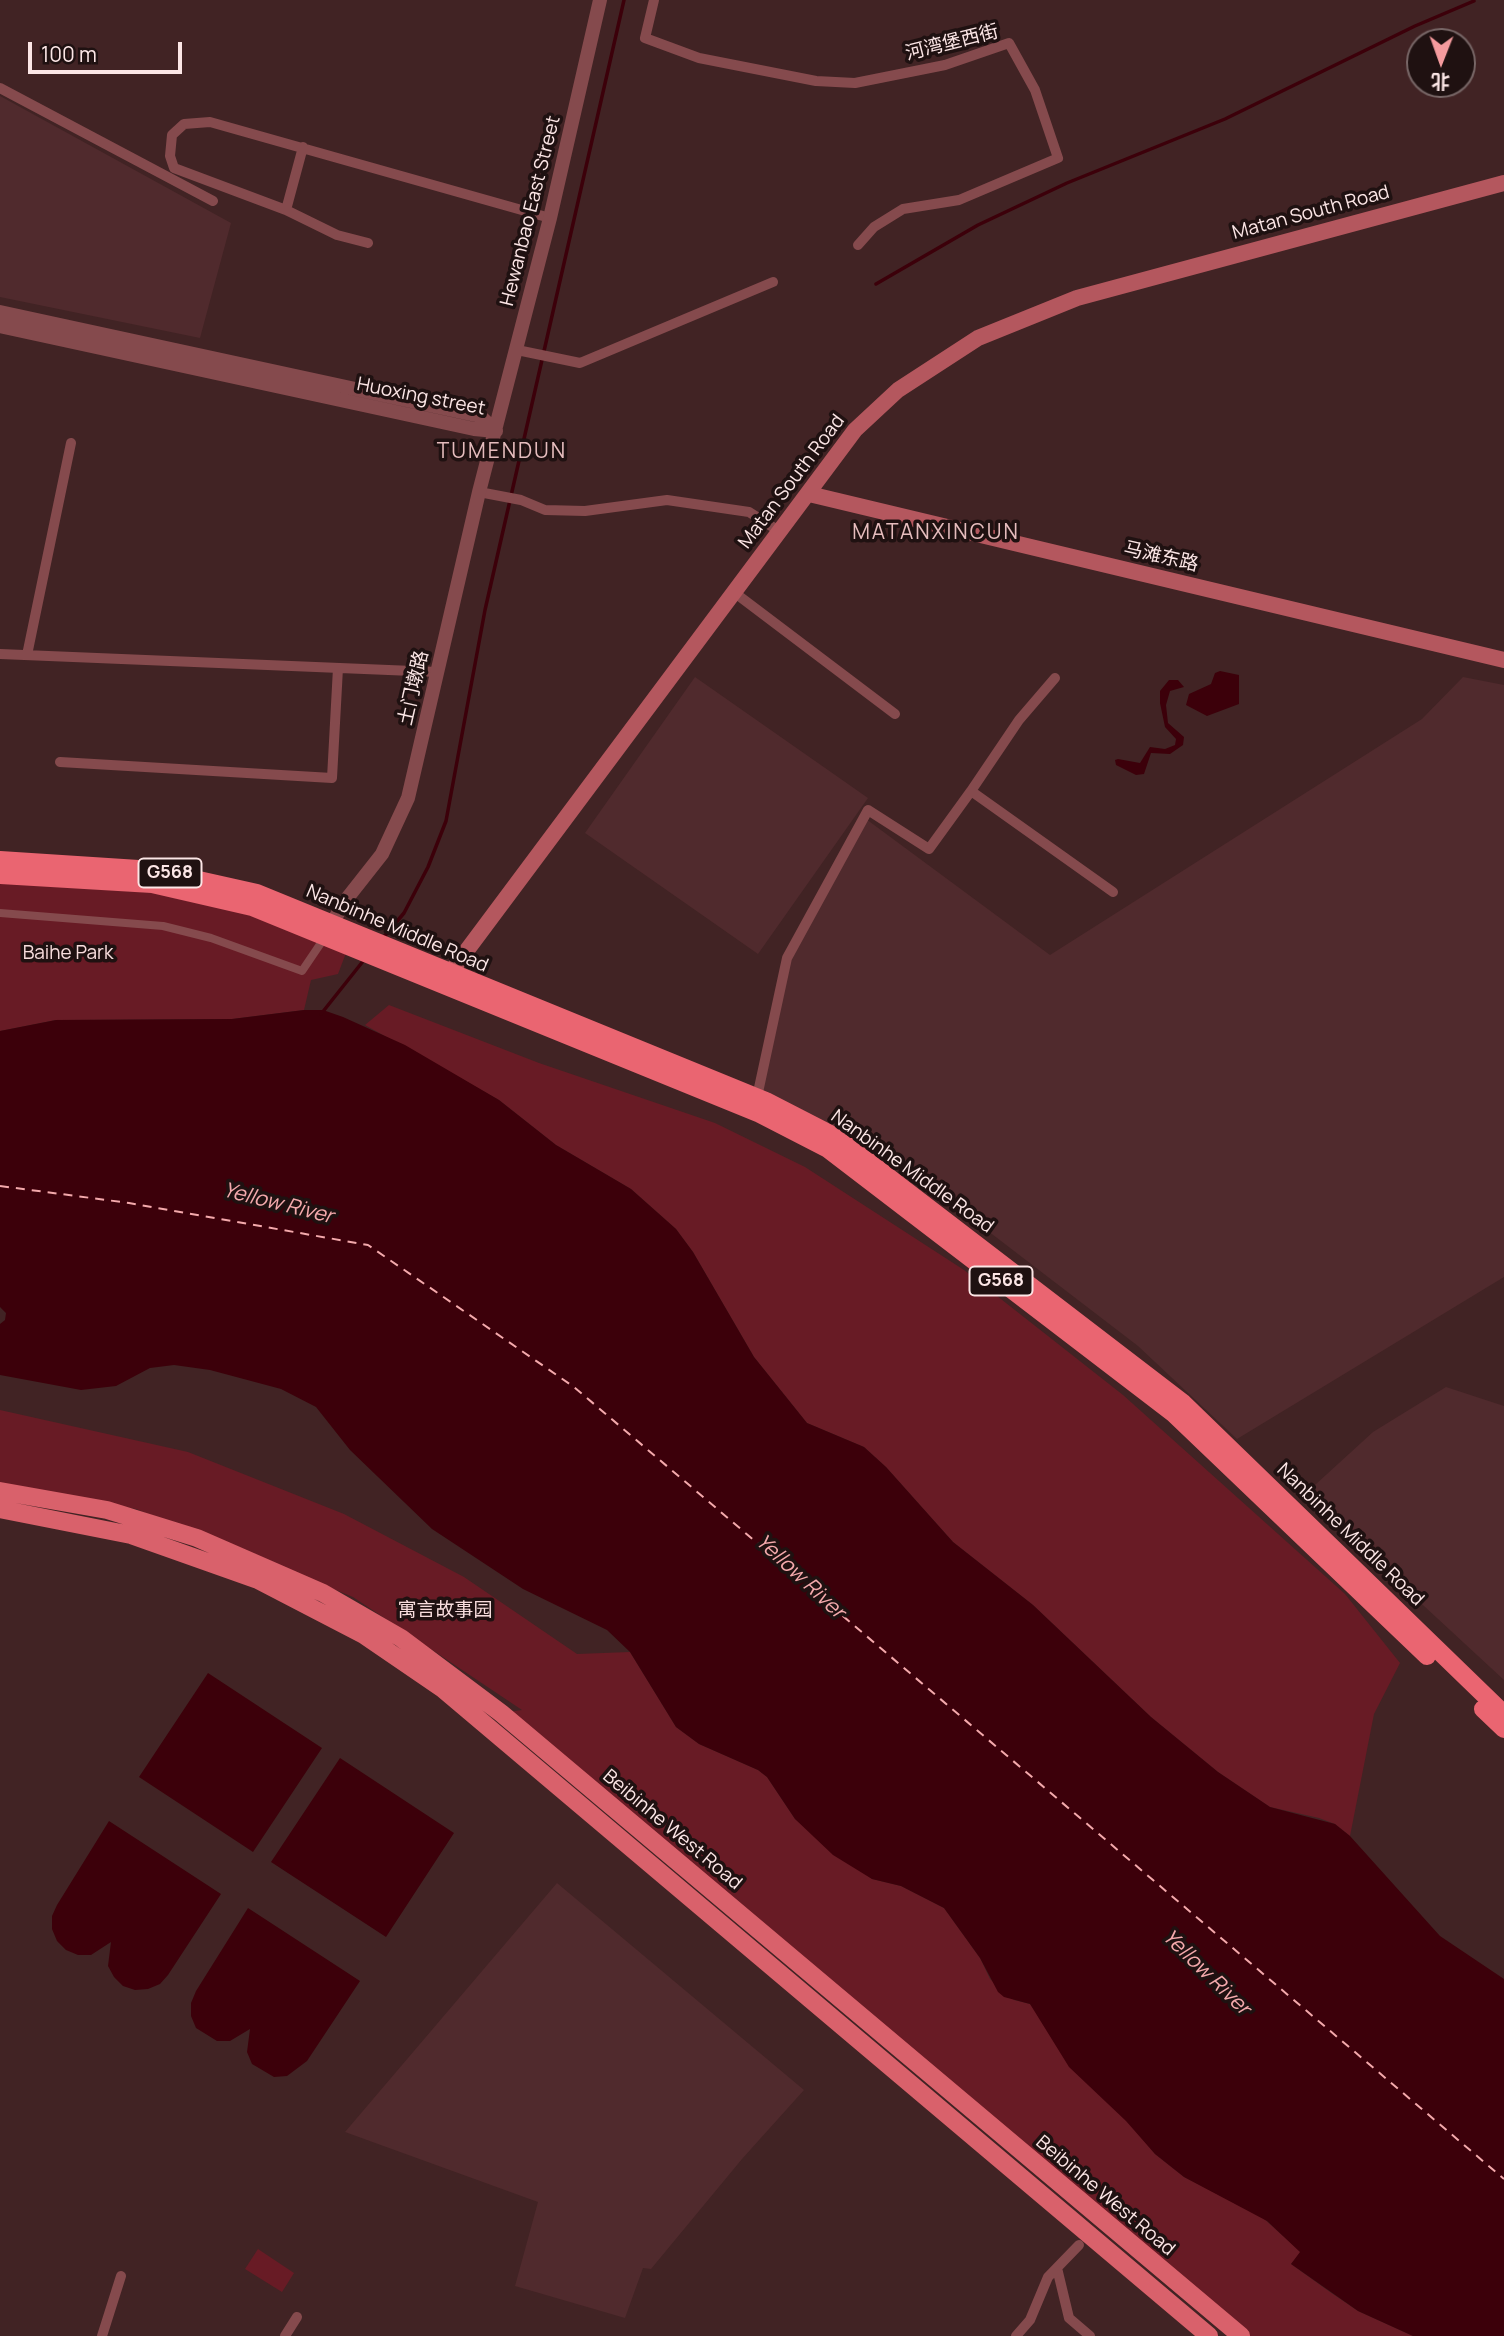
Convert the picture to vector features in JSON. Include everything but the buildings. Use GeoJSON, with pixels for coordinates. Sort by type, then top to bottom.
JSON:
{"type":"FeatureCollection","features":[{"type":"Feature","properties":{"kind":"highway","name":"Nanbinhe Middle Road"},"geometry":{"type":"LineString","coordinates":[[0,860],[154,870],[257,893],[356,941],[760,1114],[828,1149],[1173,1413],[1504,1729]]}},
{"type":"Feature","properties":{"kind":"highway","name":"Nanbinhe Middle Road"},"geometry":{"type":"LineString","coordinates":[[0,874],[152,884],[252,907],[329,929]]}},
{"type":"Feature","properties":{"kind":"highway","name":"Nanbinhe Middle Road"},"geometry":{"type":"LineString","coordinates":[[445,979],[757,1097],[836,1137],[1183,1402],[1504,1714]]}},
{"type":"Feature","properties":{"kind":"main road","name":"Matan South Road"},"geometry":{"type":"LineString","coordinates":[[445,979],[855,430],[898,390],[978,338],[1077,298],[1504,183]]}},
{"type":"Feature","properties":{"kind":"main road","name":"马滩东路"},"geometry":{"type":"LineString","coordinates":[[809,494],[1504,660]]}},
{"type":"Feature","properties":{"kind":"main road","name":"Beibinhe West Road"},"geometry":{"type":"LineString","coordinates":[[0,1491],[107,1510],[197,1538],[323,1593],[401,1638],[501,1713],[1241,2336]]}},
{"type":"Feature","properties":{"kind":"main road","name":"Beibinhe West Road"},"geometry":{"type":"LineString","coordinates":[[0,1509],[131,1535],[258,1580],[364,1635],[443,1689],[1209,2336]]}},
{"type":"Feature","properties":{"kind":"street","name":"Hewanbao East Street"},"geometry":{"type":"LineString","coordinates":[[496,431],[550,218],[600,0]]}},
{"type":"Feature","properties":{"kind":"street","name":"河湾堡西街"},"geometry":{"type":"LineString","coordinates":[[654,0],[645,38],[699,58],[816,81],[855,83],[945,65],[1009,43],[1035,90],[1058,158],[959,200],[904,209],[874,226],[858,245]]}},
{"type":"Feature","properties":{"kind":"street"},"geometry":{"type":"LineString","coordinates":[[0,88],[212,201]]}},
{"type":"Feature","properties":{"kind":"street"},"geometry":{"type":"LineString","coordinates":[[368,243],[337,235],[286,210],[174,168],[170,156],[172,135],[184,124],[210,122],[550,218]]}},
{"type":"Feature","properties":{"kind":"street"},"geometry":{"type":"LineString","coordinates":[[286,210],[303,147]]}},
{"type":"Feature","properties":{"kind":"street"},"geometry":{"type":"LineString","coordinates":[[517,350],[580,363],[773,282]]}},
{"type":"Feature","properties":{"kind":"street","name":"Huoxing street"},"geometry":{"type":"LineString","coordinates":[[0,312],[480,416],[496,431]]}},
{"type":"Feature","properties":{"kind":"street","name":"Huoxing street"},"geometry":{"type":"LineString","coordinates":[[0,326],[474,429],[496,431]]}},
{"type":"Feature","properties":{"kind":"street","name":"土门墩路"},"geometry":{"type":"LineString","coordinates":[[329,929],[345,901],[382,855],[408,798],[479,492],[496,431]]}},
{"type":"Feature","properties":{"kind":"street"},"geometry":{"type":"LineString","coordinates":[[27,655],[71,443]]}},
{"type":"Feature","properties":{"kind":"street"},"geometry":{"type":"LineString","coordinates":[[479,492],[521,500],[545,510],[585,511],[667,500],[750,512],[779,531]]}},
{"type":"Feature","properties":{"kind":"street"},"geometry":{"type":"LineString","coordinates":[[735,593],[895,714]]}},
{"type":"Feature","properties":{"kind":"street"},"geometry":{"type":"LineString","coordinates":[[0,654],[437,672]]}},
{"type":"Feature","properties":{"kind":"street"},"geometry":{"type":"LineString","coordinates":[[60,762],[332,778],[338,668]]}},
{"type":"Feature","properties":{"kind":"street"},"geometry":{"type":"LineString","coordinates":[[757,1097],[787,958],[868,810],[929,849],[1020,720],[1055,678]]}},
{"type":"Feature","properties":{"kind":"street"},"geometry":{"type":"LineString","coordinates":[[971,791],[1113,892]]}},
{"type":"Feature","properties":{"kind":"street"},"geometry":{"type":"LineString","coordinates":[[0,913],[163,926],[211,938],[303,971],[329,929]]}},
{"type":"Feature","properties":{"kind":"street"},"geometry":{"type":"LineString","coordinates":[[1016,2336],[1030,2320],[1048,2277],[1079,2245]]}},
{"type":"Feature","properties":{"kind":"street"},"geometry":{"type":"LineString","coordinates":[[1057,2269],[1069,2318],[1090,2336]]}},
{"type":"Feature","properties":{"kind":"street"},"geometry":{"type":"LineString","coordinates":[[102,2336],[121,2276]]}},
{"type":"Feature","properties":{"kind":"street"},"geometry":{"type":"LineString","coordinates":[[285,2336],[298,2316]]}},
{"type":"Feature","properties":{"kind":"shaded area"},"geometry":{"type":"Polygon","coordinates":[[[0,96],[231,223],[200,338],[0,297],[0,96]]]}},
{"type":"Feature","properties":{"kind":"shaded area"},"geometry":{"type":"Polygon","coordinates":[[[695,677],[868,798],[758,954],[585,833],[695,677]]]}},
{"type":"Feature","properties":{"kind":"shaded area"},"geometry":{"type":"Polygon","coordinates":[[[1463,677],[1504,685],[1504,1277],[1237,1439],[1138,1346],[898,1162],[760,1089],[788,962],[866,819],[1050,955],[1422,719],[1463,677]]]}},
{"type":"Feature","properties":{"kind":"shaded area"},"geometry":{"type":"Polygon","coordinates":[[[1446,1387],[1504,1406],[1504,1680],[1304,1495],[1373,1432],[1446,1387]]]}},
{"type":"Feature","properties":{"kind":"shaded area"},"geometry":{"type":"Polygon","coordinates":[[[557,1883],[804,2090],[742,2159],[651,2269],[643,2268],[625,2318],[515,2286],[538,2202],[345,2132],[557,1883]]]}},
{"type":"Feature","properties":{"kind":"green space","name":"Baihe Park"},"geometry":{"type":"Polygon","coordinates":[[[0,883],[171,894],[260,918],[346,953],[338,974],[311,980],[304,1010],[232,1019],[56,1020],[0,1031],[0,883]]]}},
{"type":"Feature","properties":{"kind":"green space"},"geometry":{"type":"Polygon","coordinates":[[[389,1005],[539,1063],[715,1123],[805,1167],[964,1270],[1123,1395],[1345,1594],[1400,1663],[1374,1714],[1350,1836],[1335,1824],[1319,1818],[1270,1807],[1218,1772],[1151,1717],[1033,1605],[953,1542],[886,1467],[864,1447],[807,1423],[754,1357],[693,1252],[676,1229],[631,1189],[556,1145],[499,1100],[365,1025],[389,1005]]]}},
{"type":"Feature","properties":{"kind":"green space","name":"寓言故事园"},"geometry":{"type":"Polygon","coordinates":[[[0,1410],[188,1452],[344,1514],[464,1577],[577,1654],[630,1652],[676,1727],[699,1744],[758,1770],[767,1777],[795,1819],[872,1879],[901,1886],[944,1908],[980,1958],[990,1979],[1014,2000],[1030,2004],[1155,2154],[1184,2177],[1262,2217],[1301,2252],[1291,2264],[1330,2292],[1358,2311],[1413,2336],[1241,2336],[501,1713],[522,1710],[353,1597],[136,1509],[0,1485],[0,1410]]]}},
{"type":"Feature","properties":{"kind":"green space"},"geometry":{"type":"Polygon","coordinates":[[[258,2249],[294,2273],[282,2292],[245,2269],[258,2249]]]}},
{"type":"Feature","properties":{"kind":"water"},"geometry":{"type":"Polygon","coordinates":[[[1220,671],[1239,675],[1239,704],[1207,716],[1186,705],[1189,694],[1211,684],[1215,673],[1220,671]]]}},
{"type":"Feature","properties":{"kind":"water"},"geometry":{"type":"Polygon","coordinates":[[[1169,680],[1178,680],[1184,687],[1170,691],[1166,705],[1168,723],[1184,737],[1183,745],[1170,754],[1151,753],[1144,774],[1136,775],[1116,765],[1115,760],[1140,763],[1150,747],[1165,749],[1175,745],[1176,739],[1165,727],[1160,703],[1160,691],[1169,680]]]}},
{"type":"Feature","properties":{"kind":"water","name":"Yellow River"},"geometry":{"type":"Polygon","coordinates":[[[323,1010],[405,1045],[499,1100],[556,1145],[631,1189],[676,1229],[693,1252],[754,1357],[807,1423],[864,1447],[886,1467],[953,1542],[1033,1605],[1151,1717],[1218,1772],[1270,1807],[1335,1824],[1350,1836],[1440,1936],[1504,1979],[1504,2336],[1413,2336],[1358,2311],[1291,2264],[1300,2252],[1267,2221],[1184,2177],[1155,2154],[1126,2121],[1069,2067],[1030,2004],[1004,1997],[998,1992],[980,1958],[944,1908],[901,1886],[872,1879],[833,1855],[795,1819],[767,1777],[758,1770],[699,1744],[676,1727],[630,1652],[607,1630],[523,1589],[432,1529],[350,1450],[316,1407],[281,1389],[210,1370],[174,1365],[150,1368],[116,1386],[81,1390],[0,1375],[0,1324],[5,1320],[6,1313],[0,1307],[0,1031],[56,1020],[232,1019],[323,1010]]]}},
{"type":"Feature","properties":{"kind":"water"},"geometry":{"type":"Polygon","coordinates":[[[208,1673],[322,1748],[253,1852],[139,1777],[208,1673]]]}},
{"type":"Feature","properties":{"kind":"water"},"geometry":{"type":"Polygon","coordinates":[[[340,1758],[454,1833],[386,1937],[271,1862],[340,1758]]]}},
{"type":"Feature","properties":{"kind":"water"},"geometry":{"type":"Polygon","coordinates":[[[109,1821],[221,1894],[168,1975],[160,1984],[148,1989],[135,1990],[123,1986],[114,1977],[108,1966],[111,1942],[91,1955],[78,1955],[66,1950],[57,1941],[52,1929],[52,1916],[57,1905],[109,1821]]]}},
{"type":"Feature","properties":{"kind":"water"},"geometry":{"type":"Polygon","coordinates":[[[248,1908],[360,1981],[307,2061],[287,2076],[274,2077],[252,2064],[247,2052],[250,2029],[230,2041],[217,2041],[196,2028],[191,2016],[191,2003],[196,1991],[248,1908]]]}},
{"type":"Feature","properties":{"kind":"waterway"},"geometry":{"type":"LineString","coordinates":[[383,938],[404,913],[428,867],[446,821],[485,610],[624,0]]}},
{"type":"Feature","properties":{"kind":"waterway"},"geometry":{"type":"LineString","coordinates":[[876,284],[978,225],[1067,183],[1225,119],[1415,26],[1474,1]]}},
{"type":"Feature","properties":{"kind":"waterway"},"geometry":{"type":"LineString","coordinates":[[321,1014],[364,960]]}},
{"type":"Feature","properties":{"kind":"ferry route"},"geometry":{"type":"LineString","coordinates":[[0,1186],[129,1203],[368,1245],[574,1387],[1504,2179]]}},
{"type":"Feature","properties":{"kind":"district","name":"TUMENDUN"},"geometry":{"type":"Point","coordinates":[502,452]}},
{"type":"Feature","properties":{"kind":"district","name":"MATANXINCUN"},"geometry":{"type":"Point","coordinates":[936,533]}}]}
